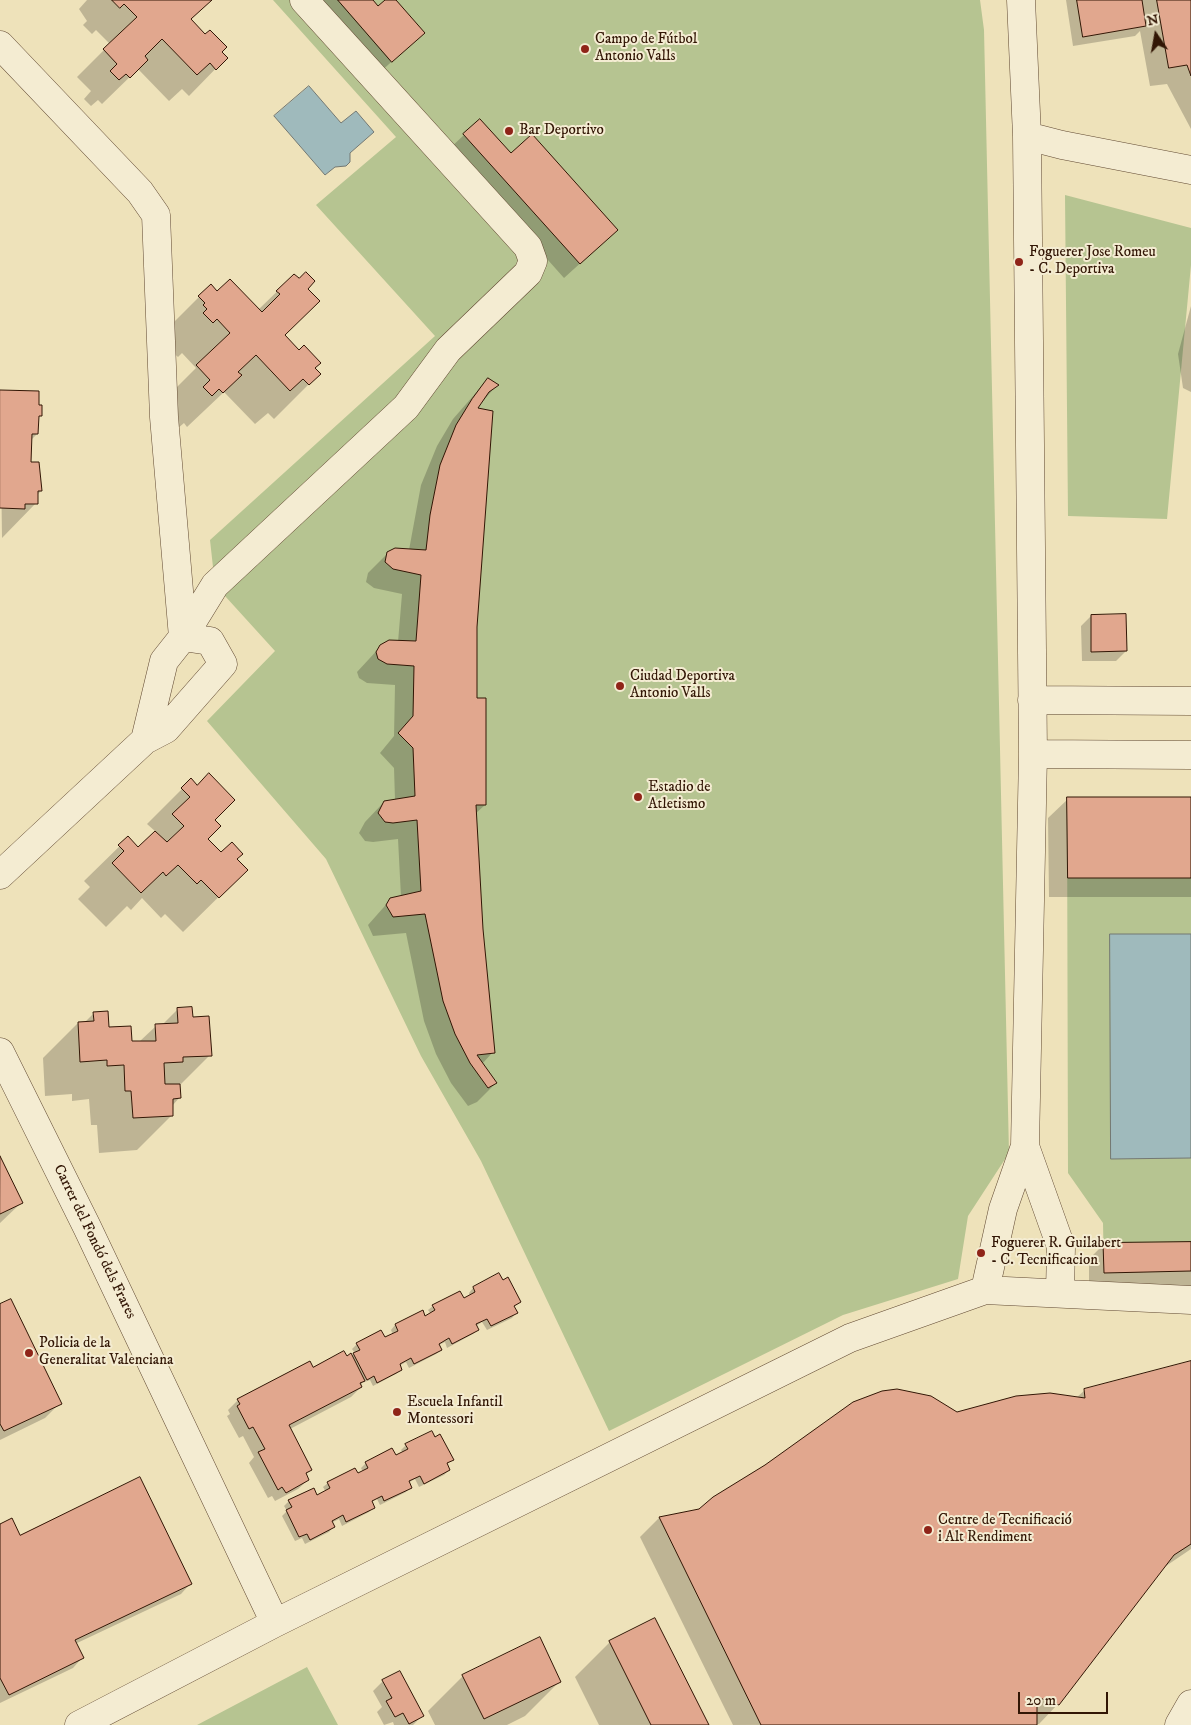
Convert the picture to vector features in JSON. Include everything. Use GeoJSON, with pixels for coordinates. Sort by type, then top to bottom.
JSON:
{"type":"FeatureCollection","features":[{"type":"Feature","properties":{"kind":"street"},"geometry":{"type":"LineString","coordinates":[[145,740],[164,661],[184,637],[215,585],[406,408],[448,350],[528,273],[533,260],[528,247],[304,0]]}},
{"type":"Feature","properties":{"kind":"street"},"geometry":{"type":"LineString","coordinates":[[985,1290],[1003,1209],[1025,1146],[1033,754],[1027,136],[1021,0]]}},
{"type":"Feature","properties":{"kind":"street"},"geometry":{"type":"LineString","coordinates":[[0,45],[140,192],[156,215],[164,418],[184,637]]}},
{"type":"Feature","properties":{"kind":"street"},"geometry":{"type":"LineString","coordinates":[[1027,136],[1062,145],[1191,170]]}},
{"type":"Feature","properties":{"kind":"street"},"geometry":{"type":"LineString","coordinates":[[0,876],[145,740],[166,730],[223,664],[210,641],[184,637]]}},
{"type":"Feature","properties":{"kind":"street"},"geometry":{"type":"LineString","coordinates":[[1032,700],[1191,701]]}},
{"type":"Feature","properties":{"kind":"street"},"geometry":{"type":"LineString","coordinates":[[1033,754],[1191,755]]}},
{"type":"Feature","properties":{"kind":"street","name":"Carrer del Fondó dels Frares"},"geometry":{"type":"LineString","coordinates":[[0,1052],[87,1227],[275,1623]]}},
{"type":"Feature","properties":{"kind":"street"},"geometry":{"type":"LineString","coordinates":[[1025,1146],[1061,1247],[1060,1292]]}},
{"type":"Feature","properties":{"kind":"street"},"geometry":{"type":"LineString","coordinates":[[78,1725],[275,1623],[850,1338],[985,1290],[1060,1292],[1191,1300]]}},
{"type":"Feature","properties":{"kind":"street"},"geometry":{"type":"LineString","coordinates":[[1179,1725],[1191,1704]]}},
{"type":"Feature","properties":{"kind":"green space","name":"Estadio de Atletismo"},"geometry":{"type":"Polygon","coordinates":[[[273,0],[980,0],[984,30],[1009,1153],[968,1216],[958,1279],[843,1315],[609,1431],[481,1161],[421,1056],[326,859],[207,721],[275,651],[215,585],[210,540],[435,336],[316,205],[396,137],[273,0]]]}},
{"type":"Feature","properties":{"kind":"green space"},"geometry":{"type":"Polygon","coordinates":[[[1065,195],[1191,228],[1191,265],[1167,519],[1068,516],[1065,195]]]}},
{"type":"Feature","properties":{"kind":"green space"},"geometry":{"type":"Polygon","coordinates":[[[1067,797],[1191,797],[1191,1271],[1104,1273],[1103,1223],[1068,1173],[1067,797]]]}},
{"type":"Feature","properties":{"kind":"green space"},"geometry":{"type":"Polygon","coordinates":[[[307,1667],[338,1725],[197,1725],[307,1667]]]}},
{"type":"Feature","properties":{"kind":"water"},"geometry":{"type":"Polygon","coordinates":[[[309,86],[341,123],[356,111],[374,132],[350,153],[350,162],[346,166],[335,167],[325,175],[274,116],[309,86]]]}},
{"type":"Feature","properties":{"kind":"water"},"geometry":{"type":"Polygon","coordinates":[[[1110,934],[1191,934],[1191,1158],[1111,1159],[1110,934]]]}},
{"type":"Feature","properties":{"kind":"building"},"geometry":{"type":"Polygon","coordinates":[[[112,0],[212,0],[191,19],[205,34],[210,30],[227,47],[222,52],[228,58],[216,70],[210,63],[197,75],[162,39],[145,56],[148,60],[130,78],[126,74],[119,80],[110,71],[117,64],[103,49],[137,17],[124,4],[120,8],[112,0]]]}},
{"type":"Feature","properties":{"kind":"building"},"geometry":{"type":"Polygon","coordinates":[[[338,0],[373,0],[378,6],[385,0],[396,0],[425,33],[392,62],[338,0]]]}},
{"type":"Feature","properties":{"kind":"building"},"geometry":{"type":"Polygon","coordinates":[[[1077,0],[1142,0],[1146,26],[1083,37],[1077,0]]]}},
{"type":"Feature","properties":{"kind":"building"},"geometry":{"type":"Polygon","coordinates":[[[1157,0],[1191,0],[1191,76],[1187,65],[1169,68],[1157,0]]]}},
{"type":"Feature","properties":{"kind":"building"},"geometry":{"type":"Polygon","coordinates":[[[480,119],[511,153],[532,134],[618,230],[580,264],[463,134],[480,119]]]}},
{"type":"Feature","properties":{"kind":"building"},"geometry":{"type":"Polygon","coordinates":[[[306,272],[315,281],[308,289],[320,301],[285,335],[299,350],[304,345],[321,363],[315,368],[321,374],[309,385],[303,379],[290,391],[256,355],[238,372],[242,375],[223,393],[219,389],[212,396],[203,387],[210,380],[196,365],[230,333],[217,319],[213,323],[203,313],[207,309],[203,305],[205,303],[198,296],[211,284],[217,291],[230,279],[262,312],[280,294],[276,291],[294,274],[299,278],[306,272]]]}},
{"type":"Feature","properties":{"kind":"building"},"geometry":{"type":"Polygon","coordinates":[[[488,378],[499,385],[489,392],[478,408],[493,411],[477,627],[477,698],[486,698],[486,805],[476,805],[483,929],[495,1053],[477,1055],[497,1083],[488,1088],[470,1063],[455,1034],[443,1001],[425,914],[393,917],[386,905],[390,898],[421,891],[417,820],[385,822],[378,813],[384,801],[415,796],[413,748],[398,733],[413,716],[414,666],[387,664],[378,659],[376,652],[380,645],[389,640],[416,641],[421,575],[393,569],[385,562],[387,552],[395,548],[426,550],[430,515],[440,465],[456,425],[488,378]]]}},
{"type":"Feature","properties":{"kind":"building"},"geometry":{"type":"Polygon","coordinates":[[[0,390],[39,391],[39,405],[42,405],[42,416],[39,416],[38,434],[32,434],[31,462],[39,462],[42,491],[38,491],[38,504],[25,504],[25,509],[0,508],[0,390]]]}},
{"type":"Feature","properties":{"kind":"building"},"geometry":{"type":"Polygon","coordinates":[[[1126,614],[1127,651],[1091,652],[1091,615],[1126,614]]]}},
{"type":"Feature","properties":{"kind":"building"},"geometry":{"type":"Polygon","coordinates":[[[209,773],[235,800],[215,820],[221,826],[208,839],[221,852],[232,842],[243,854],[237,859],[248,870],[219,898],[201,880],[197,884],[178,865],[166,876],[163,872],[141,893],[112,863],[124,851],[118,845],[128,836],[138,847],[155,831],[167,842],[184,826],[172,814],[190,797],[181,788],[191,778],[197,785],[209,773]]]}},
{"type":"Feature","properties":{"kind":"building"},"geometry":{"type":"Polygon","coordinates":[[[1067,797],[1191,797],[1191,878],[1068,878],[1067,797]]]}},
{"type":"Feature","properties":{"kind":"building"},"geometry":{"type":"Polygon","coordinates":[[[192,1007],[193,1017],[209,1016],[212,1056],[183,1057],[183,1062],[164,1063],[165,1084],[180,1084],[181,1098],[173,1099],[173,1116],[133,1118],[131,1091],[125,1091],[124,1065],[107,1066],[107,1060],[80,1062],[78,1022],[94,1021],[93,1012],[108,1011],[109,1027],[131,1026],[132,1041],[156,1041],[155,1024],[178,1023],[177,1008],[192,1007]]]}},
{"type":"Feature","properties":{"kind":"building"},"geometry":{"type":"Polygon","coordinates":[[[0,1156],[23,1203],[0,1214],[0,1156]]]}},
{"type":"Feature","properties":{"kind":"building"},"geometry":{"type":"Polygon","coordinates":[[[1191,1242],[1191,1271],[1104,1273],[1103,1243],[1191,1242]]]}},
{"type":"Feature","properties":{"kind":"building"},"geometry":{"type":"Polygon","coordinates":[[[499,1273],[503,1280],[508,1277],[521,1302],[514,1306],[518,1313],[491,1326],[487,1319],[476,1324],[479,1330],[452,1344],[449,1338],[439,1344],[442,1350],[414,1364],[411,1358],[400,1364],[402,1370],[377,1383],[374,1376],[367,1380],[353,1353],[360,1350],[356,1343],[381,1330],[385,1337],[398,1331],[395,1324],[423,1310],[425,1316],[435,1310],[432,1305],[460,1291],[464,1298],[475,1292],[473,1287],[499,1273]]]}},
{"type":"Feature","properties":{"kind":"building"},"geometry":{"type":"Polygon","coordinates":[[[11,1299],[62,1404],[4,1431],[0,1424],[0,1304],[11,1299]]]}},
{"type":"Feature","properties":{"kind":"building"},"geometry":{"type":"Polygon","coordinates":[[[344,1351],[347,1356],[351,1353],[365,1381],[360,1383],[362,1387],[289,1425],[312,1470],[306,1473],[309,1480],[286,1493],[282,1487],[278,1490],[258,1452],[265,1449],[253,1427],[249,1429],[237,1406],[240,1404],[237,1399],[310,1361],[313,1367],[344,1351]]]}},
{"type":"Feature","properties":{"kind":"building","name":"Centre de Tecnificació i Alt Rendiment"},"geometry":{"type":"Polygon","coordinates":[[[1191,1361],[1191,1544],[1174,1555],[1059,1705],[1037,1697],[1037,1725],[761,1725],[659,1517],[699,1509],[713,1497],[765,1465],[853,1402],[882,1391],[897,1389],[931,1396],[957,1412],[1016,1396],[1050,1393],[1085,1398],[1084,1389],[1191,1361]]]}},
{"type":"Feature","properties":{"kind":"building"},"geometry":{"type":"Polygon","coordinates":[[[432,1431],[435,1437],[440,1434],[454,1460],[447,1463],[450,1470],[424,1484],[420,1476],[409,1481],[412,1488],[384,1501],[382,1496],[372,1501],[375,1508],[346,1522],[343,1515],[332,1521],[335,1527],[310,1540],[307,1534],[299,1537],[286,1510],[292,1507],[288,1500],[314,1488],[317,1495],[330,1488],[327,1482],[355,1468],[358,1473],[368,1468],[365,1462],[392,1448],[396,1455],[408,1449],[405,1444],[432,1431]]]}},
{"type":"Feature","properties":{"kind":"building"},"geometry":{"type":"Polygon","coordinates":[[[140,1477],[192,1584],[75,1640],[84,1658],[9,1695],[0,1678],[0,1524],[12,1518],[20,1535],[140,1477]]]}},
{"type":"Feature","properties":{"kind":"building"},"geometry":{"type":"Polygon","coordinates":[[[655,1618],[709,1725],[651,1725],[609,1641],[655,1618]]]}},
{"type":"Feature","properties":{"kind":"building"},"geometry":{"type":"Polygon","coordinates":[[[540,1637],[561,1682],[484,1719],[462,1675],[540,1637]]]}},
{"type":"Feature","properties":{"kind":"building"},"geometry":{"type":"Polygon","coordinates":[[[400,1671],[424,1716],[409,1724],[403,1713],[395,1717],[386,1701],[392,1698],[382,1680],[400,1671]]]}},
{"type":"Feature","properties":{"kind":"place","name":"Campo de Fútbol Antonio Valls"},"geometry":{"type":"Point","coordinates":[585,49]}},
{"type":"Feature","properties":{"kind":"place","name":"Bar Deportivo"},"geometry":{"type":"Point","coordinates":[509,131]}},
{"type":"Feature","properties":{"kind":"place","name":"Foguerer Jose Romeu - C. Deportiva"},"geometry":{"type":"Point","coordinates":[1019,262]}},
{"type":"Feature","properties":{"kind":"place","name":"Ciudad Deportiva Antonio Valls"},"geometry":{"type":"Point","coordinates":[620,686]}},
{"type":"Feature","properties":{"kind":"place","name":"Estadio de Atletismo"},"geometry":{"type":"Point","coordinates":[638,797]}},
{"type":"Feature","properties":{"kind":"place","name":"Foguerer R. Guilabert - C. Tecnificacion"},"geometry":{"type":"Point","coordinates":[981,1253]}},
{"type":"Feature","properties":{"kind":"place","name":"Policia de la Generalitat Valenciana"},"geometry":{"type":"Point","coordinates":[29,1353]}},
{"type":"Feature","properties":{"kind":"place","name":"Escuela Infantil Montessori"},"geometry":{"type":"Point","coordinates":[397,1412]}},
{"type":"Feature","properties":{"kind":"place","name":"Centre de Tecnificació i Alt Rendiment"},"geometry":{"type":"Point","coordinates":[928,1530]}}]}
